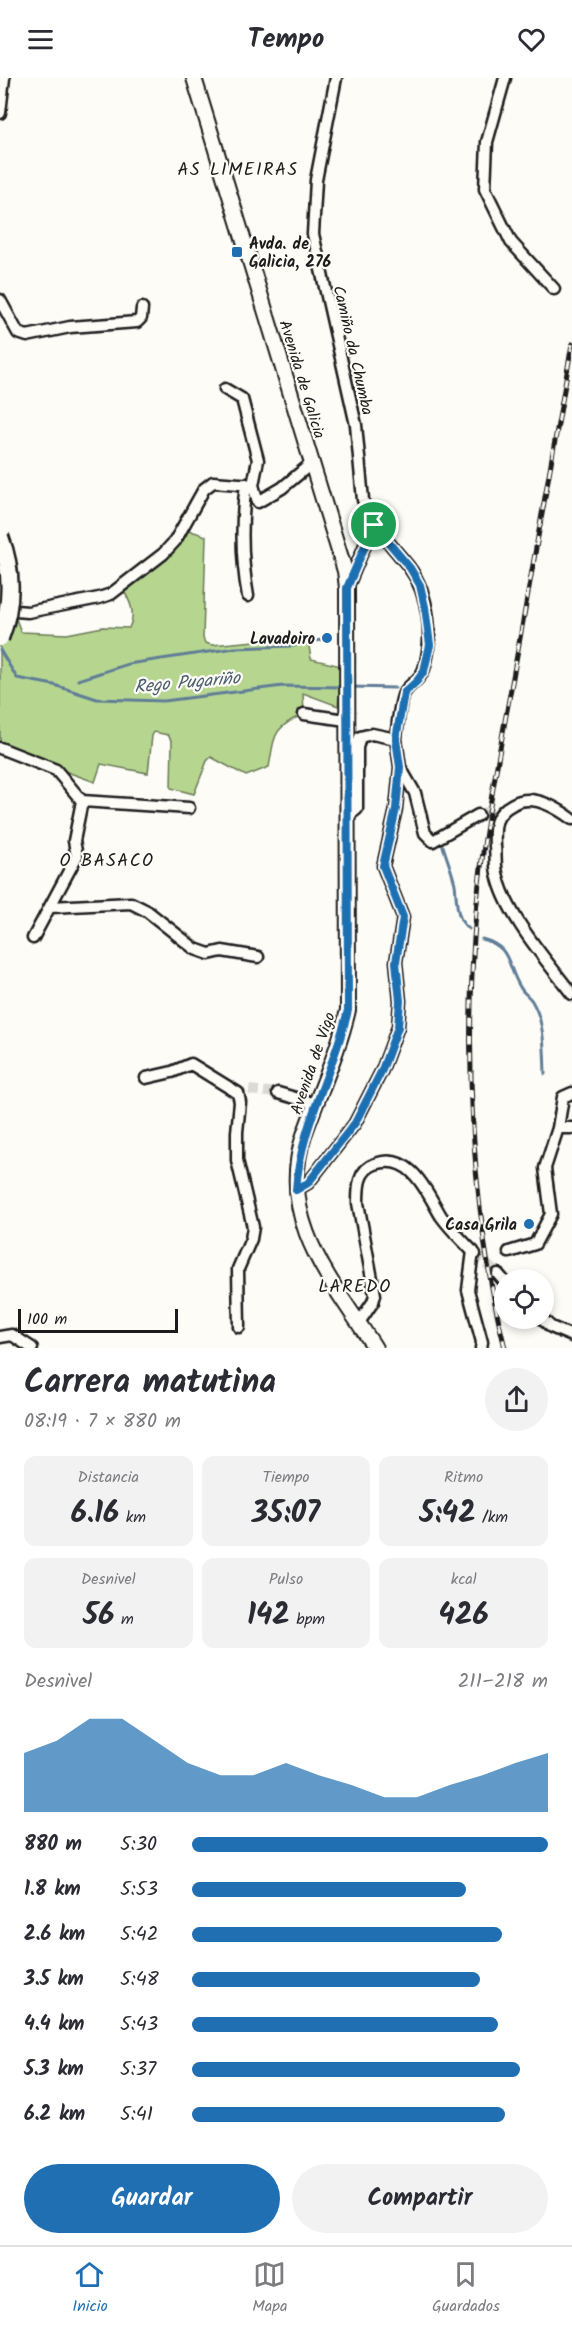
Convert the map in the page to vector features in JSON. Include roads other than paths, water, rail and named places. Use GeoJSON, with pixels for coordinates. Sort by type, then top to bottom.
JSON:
{"type":"FeatureCollection","features":[{"type":"Feature","properties":{"kind":"highway"},"geometry":{"type":"LineString","coordinates":[[0,537],[10,570],[10,606],[0,638]]}},
{"type":"Feature","properties":{"kind":"main road","name":"Avenida de Galicia"},"geometry":{"type":"LineString","coordinates":[[194,78],[343,563],[347,588],[346,695]]}},
{"type":"Feature","properties":{"kind":"main road","name":"Avenida de Vigo"},"geometry":{"type":"LineString","coordinates":[[346,695],[348,1010],[342,1035],[303,1138],[297,1168],[296,1190],[306,1235],[325,1274],[375,1348]]}},
{"type":"Feature","properties":{"kind":"street"},"geometry":{"type":"LineString","coordinates":[[0,113],[4,78]]}},
{"type":"Feature","properties":{"kind":"street","name":"Camiño da Chumba"},"geometry":{"type":"LineString","coordinates":[[336,78],[316,180],[313,234],[356,425],[363,500],[374,525],[410,568],[420,585],[429,633],[430,645],[424,671],[404,693],[396,739],[400,767]]}},
{"type":"Feature","properties":{"kind":"street"},"geometry":{"type":"LineString","coordinates":[[505,78],[487,142],[485,189],[511,242],[554,289]]}},
{"type":"Feature","properties":{"kind":"street"},"geometry":{"type":"LineString","coordinates":[[0,300],[18,333],[27,336],[70,327],[137,322],[141,318],[142,308]]}},
{"type":"Feature","properties":{"kind":"street"},"geometry":{"type":"LineString","coordinates":[[225,390],[242,399],[250,422],[258,460],[249,484],[242,515],[243,568],[248,596]]}},
{"type":"Feature","properties":{"kind":"street"},"geometry":{"type":"LineString","coordinates":[[249,484],[258,502],[282,488],[312,463]]}},
{"type":"Feature","properties":{"kind":"street"},"geometry":{"type":"LineString","coordinates":[[0,610],[28,612],[111,594],[163,554],[175,540],[204,489],[213,482],[249,484]]}},
{"type":"Feature","properties":{"kind":"street"},"geometry":{"type":"LineString","coordinates":[[347,588],[374,525]]}},
{"type":"Feature","properties":{"kind":"street"},"geometry":{"type":"LineString","coordinates":[[304,714],[346,716]]}},
{"type":"Feature","properties":{"kind":"street"},"geometry":{"type":"LineString","coordinates":[[347,817],[357,809],[357,748],[360,737],[372,734],[396,739]]}},
{"type":"Feature","properties":{"kind":"street"},"geometry":{"type":"LineString","coordinates":[[0,748],[56,770],[82,801],[189,808]]}},
{"type":"Feature","properties":{"kind":"street"},"geometry":{"type":"LineString","coordinates":[[400,767],[415,793],[425,833],[433,841],[478,815]]}},
{"type":"Feature","properties":{"kind":"street"},"geometry":{"type":"LineString","coordinates":[[296,1190],[308,1183],[355,1123],[382,1070],[398,1027],[400,1001],[396,962],[403,917],[383,866],[396,809],[400,767]]}},
{"type":"Feature","properties":{"kind":"street"},"geometry":{"type":"LineString","coordinates":[[493,810],[530,799],[558,809],[572,819]]}},
{"type":"Feature","properties":{"kind":"street"},"geometry":{"type":"LineString","coordinates":[[33,938],[77,856],[74,841],[82,801]]}},
{"type":"Feature","properties":{"kind":"street"},"geometry":{"type":"LineString","coordinates":[[516,802],[500,813],[494,825],[497,875],[514,915],[572,994]]}},
{"type":"Feature","properties":{"kind":"street"},"geometry":{"type":"LineString","coordinates":[[51,907],[130,903],[147,911],[195,949],[209,954],[222,951],[258,957]]}},
{"type":"Feature","properties":{"kind":"street"},"geometry":{"type":"LineString","coordinates":[[146,1078],[172,1072],[191,1064],[244,1092],[240,1102],[237,1160],[254,1227],[238,1269],[239,1327]]}},
{"type":"Feature","properties":{"kind":"street"},"geometry":{"type":"LineString","coordinates":[[278,1093],[316,1104]]}},
{"type":"Feature","properties":{"kind":"street"},"geometry":{"type":"LineString","coordinates":[[509,1252],[535,1244],[551,1214],[545,1168],[558,1128],[563,1097],[572,1093]]}},
{"type":"Feature","properties":{"kind":"street"},"geometry":{"type":"LineString","coordinates":[[558,1128],[572,1128]]}},
{"type":"Feature","properties":{"kind":"street"},"geometry":{"type":"LineString","coordinates":[[358,1324],[373,1302],[375,1295],[358,1203],[358,1188],[362,1173],[371,1166],[389,1162],[414,1173],[441,1215],[474,1252],[468,1290],[479,1328],[481,1348]]}},
{"type":"Feature","properties":{"kind":"street"},"geometry":{"type":"LineString","coordinates":[[554,1328],[572,1336]]}},
{"type":"Feature","properties":{"kind":"street"},"geometry":{"type":"LineString","coordinates":[[0,1337],[12,1335],[32,1348]]}},
{"type":"Feature","properties":{"kind":"waterway"},"geometry":{"type":"LineString","coordinates":[[78,680],[128,664],[235,648],[293,646],[321,640]]}},
{"type":"Feature","properties":{"kind":"waterway","name":"Rego Pugariño"},"geometry":{"type":"LineString","coordinates":[[0,650],[17,678],[54,685],[97,699],[164,701],[283,686],[344,687]]}},
{"type":"Feature","properties":{"kind":"waterway","name":"Rego Pugariño"},"geometry":{"type":"LineString","coordinates":[[351,687],[395,688]]}},
{"type":"Feature","properties":{"kind":"waterway","name":"Rego Pugariño"},"geometry":{"type":"LineString","coordinates":[[443,846],[455,884],[459,914],[464,925],[469,929]]}},
{"type":"Feature","properties":{"kind":"waterway","name":"Rego Pugariño"},"geometry":{"type":"LineString","coordinates":[[482,939],[492,942],[504,952],[520,987],[531,999],[536,1009],[543,1036],[545,1074]]}},
{"type":"Feature","properties":{"kind":"tunnel"},"geometry":{"type":"LineString","coordinates":[[478,815],[493,810]]}},
{"type":"Feature","properties":{"kind":"tunnel"},"geometry":{"type":"LineString","coordinates":[[249,1090],[278,1093]]}},
{"type":"Feature","properties":{"kind":"tunnel"},"geometry":{"type":"LineString","coordinates":[[475,1254],[494,1271]]}},
{"type":"Feature","properties":{"kind":"railway"},"geometry":{"type":"LineString","coordinates":[[505,1348],[484,1242],[473,1132],[472,966],[479,880],[489,815],[572,344]]}},
{"type":"Feature","properties":{"kind":"place","name":"Avda. de Galicia, 276"},"geometry":{"type":"Point","coordinates":[237,252]}},
{"type":"Feature","properties":{"kind":"place","name":"Lavadoiro"},"geometry":{"type":"Point","coordinates":[327,638]}},
{"type":"Feature","properties":{"kind":"place","name":"Casa Grila"},"geometry":{"type":"Point","coordinates":[529,1224]}},
{"type":"Feature","properties":{"kind":"district","name":"AS LIMEIRAS"},"geometry":{"type":"Point","coordinates":[238,169]}},
{"type":"Feature","properties":{"kind":"district","name":"O BASACO"},"geometry":{"type":"Point","coordinates":[107,860]}},
{"type":"Feature","properties":{"kind":"district","name":"LAREDO"},"geometry":{"type":"Point","coordinates":[355,1286]}}]}
